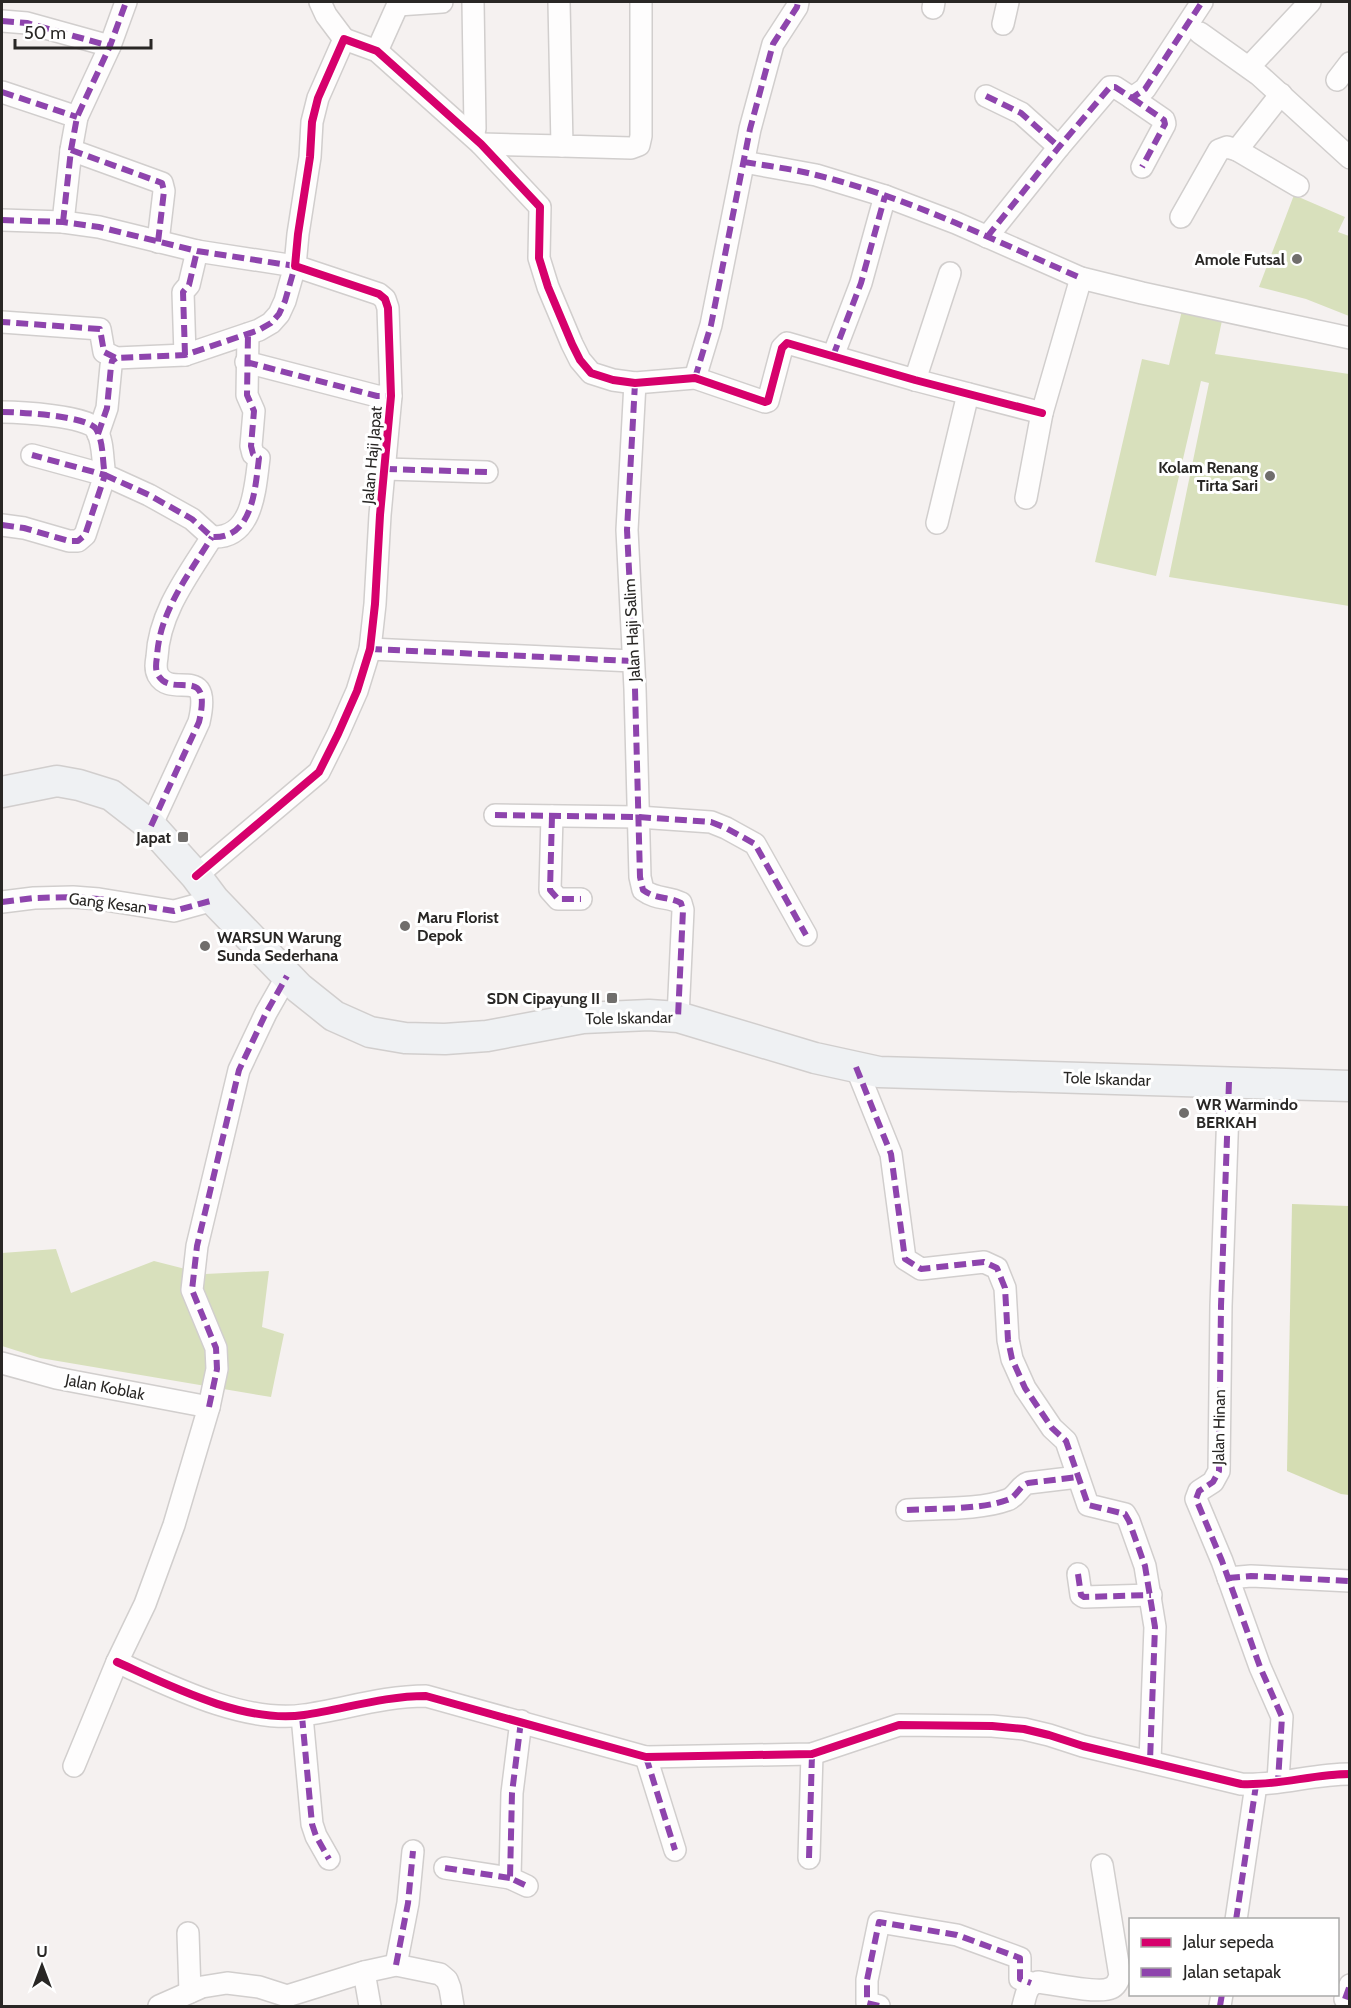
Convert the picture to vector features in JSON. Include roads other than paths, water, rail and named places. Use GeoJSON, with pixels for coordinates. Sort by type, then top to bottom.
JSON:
{"type":"FeatureCollection","features":[{"type":"Feature","properties":{"kind":"main road","name":"Tole Iskandar"},"geometry":{"type":"LineString","coordinates":[[2,792],[57,781],[111,795],[151,826],[196,876],[214,900],[287,976],[334,1016],[370,1032],[405,1038],[445,1039],[487,1036],[583,1017],[649,1015],[678,1017],[805,1055],[879,1072],[1350,1086]]}},
{"type":"Feature","properties":{"kind":"street"},"geometry":{"type":"LineString","coordinates":[[63,222],[77,117],[110,46],[126,2]]}},
{"type":"Feature","properties":{"kind":"street"},"geometry":{"type":"LineString","coordinates":[[320,2],[326,15],[344,39],[377,51],[478,137],[540,207],[539,258],[548,287],[580,360],[591,373],[613,380],[635,383],[695,378],[765,402],[768,400],[785,344],[1042,413]]}},
{"type":"Feature","properties":{"kind":"street"},"geometry":{"type":"LineString","coordinates":[[377,51],[399,3],[442,2]]}},
{"type":"Feature","properties":{"kind":"street"},"geometry":{"type":"LineString","coordinates":[[472,2],[478,137]]}},
{"type":"Feature","properties":{"kind":"street"},"geometry":{"type":"LineString","coordinates":[[558,2],[562,146]]}},
{"type":"Feature","properties":{"kind":"street"},"geometry":{"type":"LineString","coordinates":[[478,137],[562,146],[631,148],[639,145],[641,136],[641,2]]}},
{"type":"Feature","properties":{"kind":"street"},"geometry":{"type":"LineString","coordinates":[[695,378],[711,325],[750,129],[773,44],[798,2]]}},
{"type":"Feature","properties":{"kind":"street"},"geometry":{"type":"LineString","coordinates":[[1003,24],[1008,2]]}},
{"type":"Feature","properties":{"kind":"street"},"geometry":{"type":"LineString","coordinates":[[1132,98],[1145,89],[1202,2]]}},
{"type":"Feature","properties":{"kind":"street"},"geometry":{"type":"LineString","coordinates":[[1249,67],[1310,2]]}},
{"type":"Feature","properties":{"kind":"street"},"geometry":{"type":"LineString","coordinates":[[2,21],[27,23],[110,46]]}},
{"type":"Feature","properties":{"kind":"street"},"geometry":{"type":"LineString","coordinates":[[1200,33],[1249,67],[1350,158]]}},
{"type":"Feature","properties":{"kind":"street"},"geometry":{"type":"LineString","coordinates":[[2,322],[100,329],[104,352],[116,358],[185,355],[248,334],[271,323],[279,314],[285,301],[295,266],[310,158],[312,122],[318,98],[344,39]]}},
{"type":"Feature","properties":{"kind":"street"},"geometry":{"type":"LineString","coordinates":[[987,237],[1110,87],[1115,87],[1164,120],[1165,124],[1142,167]]}},
{"type":"Feature","properties":{"kind":"street"},"geometry":{"type":"LineString","coordinates":[[2,92],[77,117]]}},
{"type":"Feature","properties":{"kind":"street"},"geometry":{"type":"LineString","coordinates":[[1237,150],[1281,94]]}},
{"type":"Feature","properties":{"kind":"street"},"geometry":{"type":"LineString","coordinates":[[986,96],[1021,113],[1059,147]]}},
{"type":"Feature","properties":{"kind":"street"},"geometry":{"type":"LineString","coordinates":[[1181,217],[1220,150],[1227,147],[1237,150],[1298,186]]}},
{"type":"Feature","properties":{"kind":"street"},"geometry":{"type":"LineString","coordinates":[[71,150],[162,183],[164,191],[158,242]]}},
{"type":"Feature","properties":{"kind":"street"},"geometry":{"type":"LineString","coordinates":[[744,162],[816,175],[885,196],[1082,278],[1350,338]]}},
{"type":"Feature","properties":{"kind":"street"},"geometry":{"type":"LineString","coordinates":[[833,356],[861,283],[885,196]]}},
{"type":"Feature","properties":{"kind":"street"},"geometry":{"type":"LineString","coordinates":[[2,219],[63,222],[99,227],[197,251],[295,266]]}},
{"type":"Feature","properties":{"kind":"street"},"geometry":{"type":"LineString","coordinates":[[185,355],[183,292],[189,285],[197,251]]}},
{"type":"Feature","properties":{"kind":"street","name":"Jalan Haji Japat"},"geometry":{"type":"LineString","coordinates":[[196,876],[319,772],[357,691],[370,649],[391,396],[388,308],[386,299],[372,291],[295,266]]}},
{"type":"Feature","properties":{"kind":"street"},"geometry":{"type":"LineString","coordinates":[[915,380],[950,273]]}},
{"type":"Feature","properties":{"kind":"street"},"geometry":{"type":"LineString","coordinates":[[1026,498],[1042,413],[1082,278]]}},
{"type":"Feature","properties":{"kind":"street"},"geometry":{"type":"LineString","coordinates":[[32,455],[105,476],[150,495],[192,519],[212,537],[228,536],[248,515],[255,492],[259,459],[253,454],[251,446],[254,411],[247,394],[248,334]]}},
{"type":"Feature","properties":{"kind":"street"},"geometry":{"type":"LineString","coordinates":[[98,434],[107,408],[112,361],[116,358]]}},
{"type":"Feature","properties":{"kind":"street"},"geometry":{"type":"LineString","coordinates":[[246,362],[377,396],[391,396]]}},
{"type":"Feature","properties":{"kind":"street","name":"Jalan Haji Salim"},"geometry":{"type":"LineString","coordinates":[[635,383],[627,530],[641,883],[653,897],[673,899],[681,903],[683,910],[678,1017]]}},
{"type":"Feature","properties":{"kind":"street"},"geometry":{"type":"LineString","coordinates":[[937,523],[968,394]]}},
{"type":"Feature","properties":{"kind":"street"},"geometry":{"type":"LineString","coordinates":[[2,412],[85,421],[95,427],[105,476],[85,536],[78,541],[69,541],[24,528],[2,525]]}},
{"type":"Feature","properties":{"kind":"street"},"geometry":{"type":"LineString","coordinates":[[385,469],[487,471]]}},
{"type":"Feature","properties":{"kind":"street"},"geometry":{"type":"LineString","coordinates":[[151,826],[199,722],[203,704],[202,695],[198,689],[168,683],[159,677],[156,669],[159,635],[171,604],[212,537]]}},
{"type":"Feature","properties":{"kind":"street"},"geometry":{"type":"LineString","coordinates":[[370,649],[633,661]]}},
{"type":"Feature","properties":{"kind":"street"},"geometry":{"type":"LineString","coordinates":[[495,815],[638,817],[711,822],[755,844],[806,935]]}},
{"type":"Feature","properties":{"kind":"street"},"geometry":{"type":"LineString","coordinates":[[552,816],[550,891],[558,899],[581,899]]}},
{"type":"Feature","properties":{"kind":"street","name":"Gang Kesan"},"geometry":{"type":"LineString","coordinates":[[2,902],[73,897],[174,911],[214,900]]}},
{"type":"Feature","properties":{"kind":"street"},"geometry":{"type":"LineString","coordinates":[[74,1766],[117,1662],[149,1593],[174,1525],[209,1407],[217,1370],[216,1348],[192,1290],[197,1246],[239,1070],[266,1013],[287,976]]}},
{"type":"Feature","properties":{"kind":"street"},"geometry":{"type":"LineString","coordinates":[[856,1067],[891,1154],[905,1258],[921,1269],[984,1262],[997,1268],[1005,1288],[1008,1340],[1015,1366],[1025,1388],[1052,1428],[1066,1441],[1088,1505],[1092,1508],[1125,1514],[1129,1521],[1145,1566],[1155,1627],[1150,1761]]}},
{"type":"Feature","properties":{"kind":"street","name":"Jalan Hinan"},"geometry":{"type":"LineString","coordinates":[[1229,1082],[1221,1306],[1219,1471],[1213,1482],[1198,1491],[1196,1499],[1228,1578],[1260,1668],[1282,1717],[1278,1782]]}},
{"type":"Feature","properties":{"kind":"street","name":"Jalan Koblak"},"geometry":{"type":"LineString","coordinates":[[2,1363],[56,1378],[209,1407]]}},
{"type":"Feature","properties":{"kind":"street"},"geometry":{"type":"LineString","coordinates":[[907,1510],[999,1503],[1015,1497],[1024,1484],[1078,1477]]}},
{"type":"Feature","properties":{"kind":"street"},"geometry":{"type":"LineString","coordinates":[[1078,1574],[1081,1595],[1084,1597],[1151,1595]]}},
{"type":"Feature","properties":{"kind":"street"},"geometry":{"type":"LineString","coordinates":[[1228,1578],[1251,1576],[1350,1581]]}},
{"type":"Feature","properties":{"kind":"street"},"geometry":{"type":"LineString","coordinates":[[117,1662],[219,1704],[245,1712],[302,1716],[401,1696],[426,1696],[646,1757],[812,1754],[899,1725],[992,1726],[1024,1729],[1083,1746],[1228,1781],[1256,1785],[1324,1775],[1350,1774]]}},
{"type":"Feature","properties":{"kind":"street"},"geometry":{"type":"LineString","coordinates":[[302,1716],[312,1824],[329,1859]]}},
{"type":"Feature","properties":{"kind":"street"},"geometry":{"type":"LineString","coordinates":[[445,1868],[519,1882],[512,1793],[521,1721]]}},
{"type":"Feature","properties":{"kind":"street"},"geometry":{"type":"LineString","coordinates":[[808,1858],[812,1754]]}},
{"type":"Feature","properties":{"kind":"street"},"geometry":{"type":"LineString","coordinates":[[646,1757],[675,1850]]}},
{"type":"Feature","properties":{"kind":"street"},"geometry":{"type":"LineString","coordinates":[[1236,1918],[1256,1785]]}},
{"type":"Feature","properties":{"kind":"street"},"geometry":{"type":"LineString","coordinates":[[396,1965],[408,1903],[413,1851]]}},
{"type":"Feature","properties":{"kind":"street"},"geometry":{"type":"LineString","coordinates":[[879,2007],[867,2003],[867,1980],[879,1922],[957,1935],[1020,1958],[1020,1979],[1031,1983],[1099,1990],[1112,1988],[1120,1976],[1102,1865]]}},
{"type":"Feature","properties":{"kind":"street"},"geometry":{"type":"LineString","coordinates":[[188,1933],[190,1992]]}},
{"type":"Feature","properties":{"kind":"street"},"geometry":{"type":"LineString","coordinates":[[159,2007],[202,1987],[227,1983],[259,1987],[288,2001],[364,1972],[396,1965],[440,1974],[447,1980],[453,2007]]}},
{"type":"Feature","properties":{"kind":"street"},"geometry":{"type":"LineString","coordinates":[[364,1972],[370,2007]]}},
{"type":"Feature","properties":{"kind":"street"},"geometry":{"type":"LineString","coordinates":[[1023,2007],[1031,1983]]}},
{"type":"Feature","properties":{"kind":"place","name":"Amole Futsal"},"geometry":{"type":"Point","coordinates":[1297,259]}},
{"type":"Feature","properties":{"kind":"place","name":"Kolam Renang Tirta Sari"},"geometry":{"type":"Point","coordinates":[1270,476]}},
{"type":"Feature","properties":{"kind":"place","name":"Japat"},"geometry":{"type":"Point","coordinates":[183,837]}},
{"type":"Feature","properties":{"kind":"place","name":"Maru Florist Depok"},"geometry":{"type":"Point","coordinates":[405,926]}},
{"type":"Feature","properties":{"kind":"place","name":"WARSUN Warung Sunda Sederhana"},"geometry":{"type":"Point","coordinates":[205,946]}},
{"type":"Feature","properties":{"kind":"place","name":"SDN Cipayung II"},"geometry":{"type":"Point","coordinates":[612,998]}},
{"type":"Feature","properties":{"kind":"place","name":"WR Warmindo BERKAH"},"geometry":{"type":"Point","coordinates":[1184,1113]}}]}
